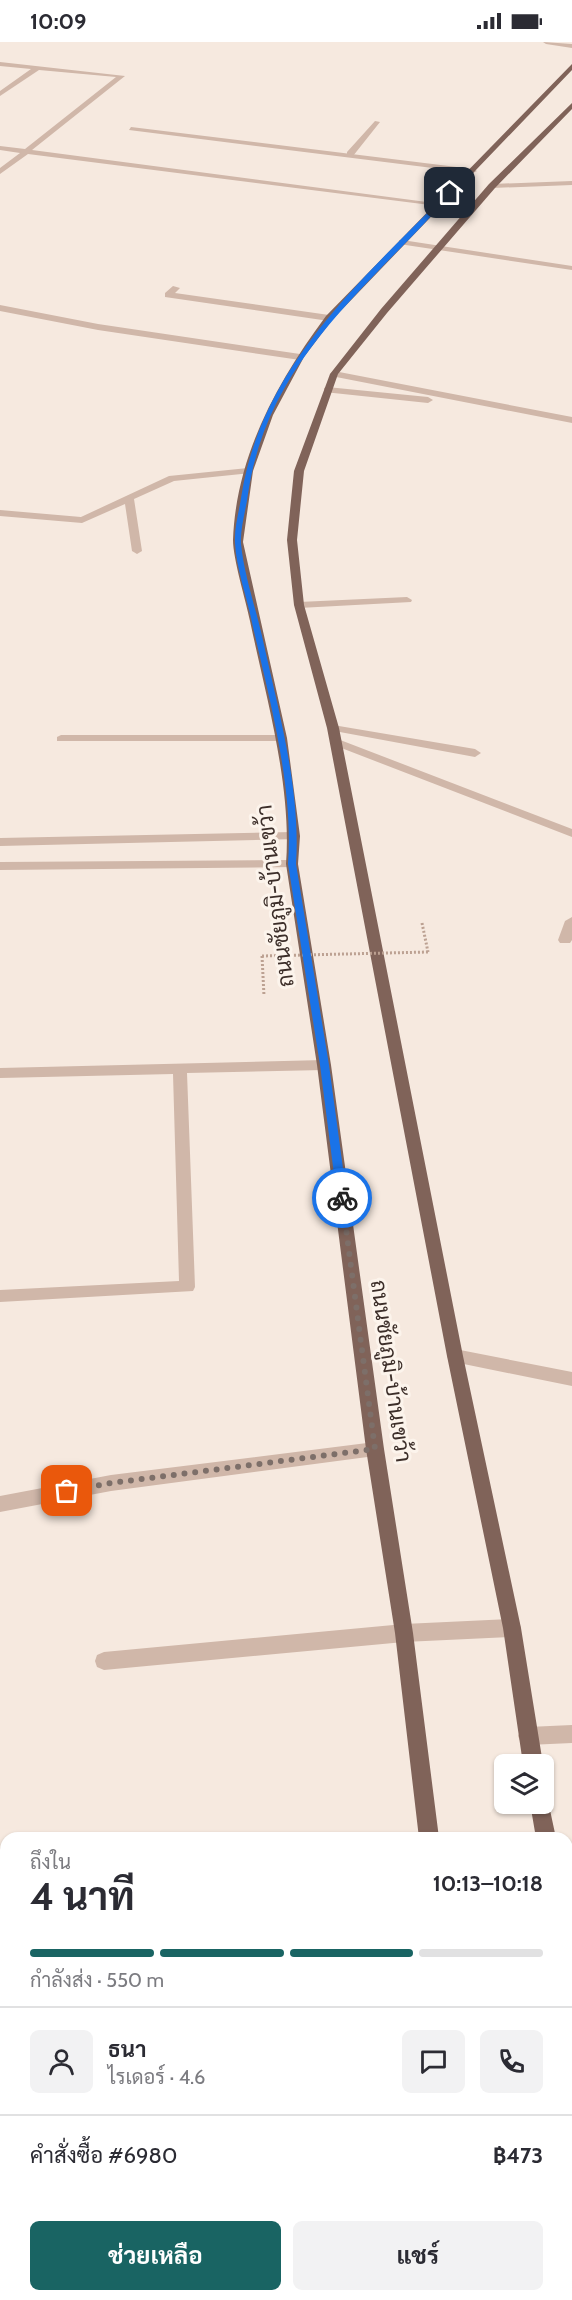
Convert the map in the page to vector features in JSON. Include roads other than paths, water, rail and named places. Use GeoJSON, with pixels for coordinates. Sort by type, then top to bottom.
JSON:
{"type":"FeatureCollection","features":[{"type":"Feature","properties":{"kind":"main road","name":"ถนนชัยภูมิ-บ้านเขว้า"},"geometry":{"type":"LineString","coordinates":[[428,1832],[404,1633],[375,1449],[324,1065],[292,864],[294,836],[281,738],[238,542],[248,471],[267,415],[300,357],[329,318],[572,66]]}},
{"type":"Feature","properties":{"kind":"main road"},"geometry":{"type":"LineString","coordinates":[[531,1754],[512,1628],[455,1356],[334,735],[299,605],[292,540],[299,471],[334,374],[492,186],[572,105]]}},
{"type":"Feature","properties":{"kind":"main road"},"geometry":{"type":"LineString","coordinates":[[542,1814],[545,1832]]}},
{"type":"Feature","properties":{"kind":"street"},"geometry":{"type":"LineString","coordinates":[[546,42],[572,46]]}},
{"type":"Feature","properties":{"kind":"street"},"geometry":{"type":"LineString","coordinates":[[0,64],[122,75],[0,172]]}},
{"type":"Feature","properties":{"kind":"street"},"geometry":{"type":"LineString","coordinates":[[0,94],[38,68]]}},
{"type":"Feature","properties":{"kind":"street"},"geometry":{"type":"LineString","coordinates":[[350,154],[377,122]]}},
{"type":"Feature","properties":{"kind":"street"},"geometry":{"type":"LineString","coordinates":[[131,129],[350,154],[473,171]]}},
{"type":"Feature","properties":{"kind":"street"},"geometry":{"type":"LineString","coordinates":[[0,148],[438,204]]}},
{"type":"Feature","properties":{"kind":"street"},"geometry":{"type":"LineString","coordinates":[[492,186],[572,183]]}},
{"type":"Feature","properties":{"kind":"street"},"geometry":{"type":"LineString","coordinates":[[402,242],[572,268]]}},
{"type":"Feature","properties":{"kind":"street"},"geometry":{"type":"LineString","coordinates":[[176,288],[168,295],[329,318]]}},
{"type":"Feature","properties":{"kind":"street"},"geometry":{"type":"LineString","coordinates":[[0,308],[98,327],[300,357]]}},
{"type":"Feature","properties":{"kind":"street"},"geometry":{"type":"LineString","coordinates":[[334,374],[572,420]]}},
{"type":"Feature","properties":{"kind":"street"},"geometry":{"type":"LineString","coordinates":[[327,390],[428,400]]}},
{"type":"Feature","properties":{"kind":"street"},"geometry":{"type":"LineString","coordinates":[[0,513],[82,520],[172,478],[248,471]]}},
{"type":"Feature","properties":{"kind":"street"},"geometry":{"type":"LineString","coordinates":[[129,498],[137,551]]}},
{"type":"Feature","properties":{"kind":"street"},"geometry":{"type":"LineString","coordinates":[[299,605],[407,600]]}},
{"type":"Feature","properties":{"kind":"street"},"geometry":{"type":"LineString","coordinates":[[334,735],[475,753]]}},
{"type":"Feature","properties":{"kind":"street"},"geometry":{"type":"LineString","coordinates":[[334,735],[572,833]]}},
{"type":"Feature","properties":{"kind":"street"},"geometry":{"type":"LineString","coordinates":[[61,739],[281,738]]}},
{"type":"Feature","properties":{"kind":"street"},"geometry":{"type":"LineString","coordinates":[[0,842],[294,836]]}},
{"type":"Feature","properties":{"kind":"street"},"geometry":{"type":"LineString","coordinates":[[0,866],[292,864]]}},
{"type":"Feature","properties":{"kind":"street"},"geometry":{"type":"LineString","coordinates":[[565,940],[572,921]]}},
{"type":"Feature","properties":{"kind":"street"},"geometry":{"type":"LineString","coordinates":[[0,1072],[324,1065]]}},
{"type":"Feature","properties":{"kind":"street"},"geometry":{"type":"LineString","coordinates":[[0,1296],[187,1287],[180,1068]]}},
{"type":"Feature","properties":{"kind":"street"},"geometry":{"type":"LineString","coordinates":[[455,1356],[572,1379]]}},
{"type":"Feature","properties":{"kind":"street"},"geometry":{"type":"LineString","coordinates":[[0,1504],[111,1483],[375,1449]]}},
{"type":"Feature","properties":{"kind":"street"},"geometry":{"type":"LineString","coordinates":[[104,1661],[404,1633],[512,1628]]}},
{"type":"Feature","properties":{"kind":"street"},"geometry":{"type":"LineString","coordinates":[[528,1736],[572,1734]]}}]}
